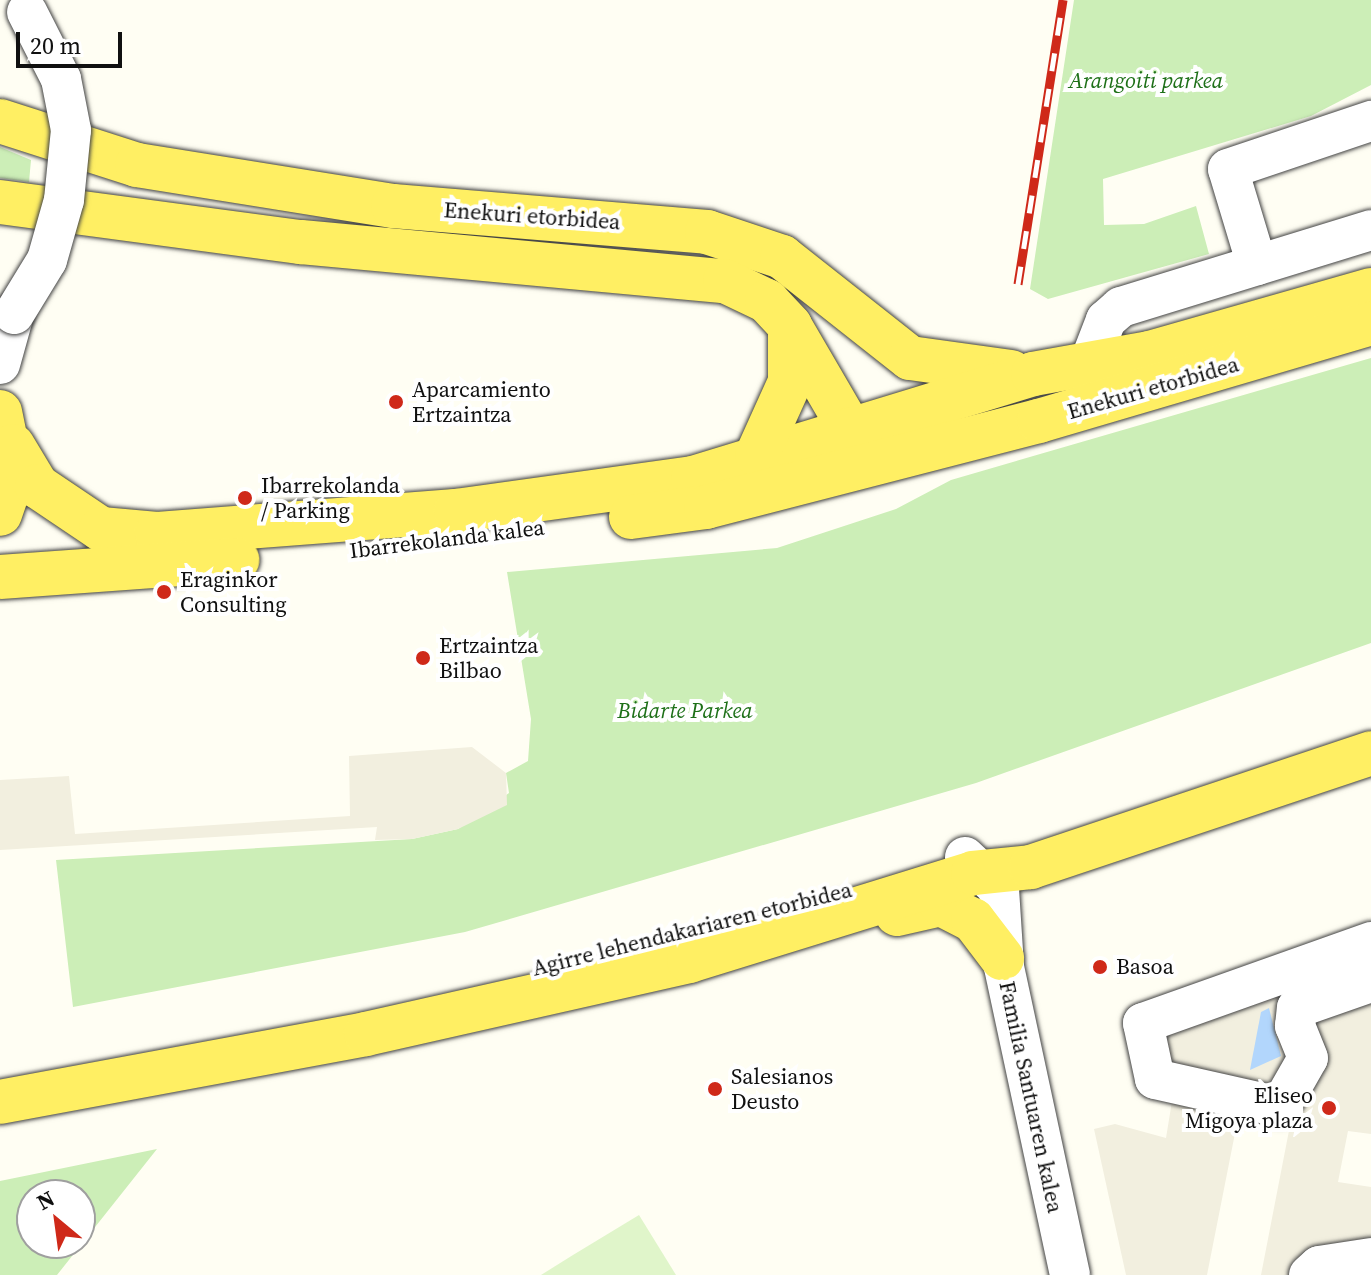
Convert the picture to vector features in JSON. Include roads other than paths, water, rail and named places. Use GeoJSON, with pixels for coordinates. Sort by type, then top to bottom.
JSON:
{"type":"FeatureCollection","features":[{"type":"Feature","properties":{"kind":"main road"},"geometry":{"type":"LineString","coordinates":[[0,88],[156,144],[393,206]]}},
{"type":"Feature","properties":{"kind":"main road","name":"Enekuri etorbidea"},"geometry":{"type":"LineString","coordinates":[[0,121],[137,165],[393,206],[707,232],[782,257],[910,358],[1033,374]]}},
{"type":"Feature","properties":{"kind":"main road","name":"Enekuri etorbidea"},"geometry":{"type":"LineString","coordinates":[[0,202],[301,242],[725,281],[767,301],[790,326],[850,429],[888,460],[1371,323]]}},
{"type":"Feature","properties":{"kind":"main road","name":"Enekuri etorbidea"},"geometry":{"type":"LineString","coordinates":[[0,232],[176,246],[301,242]]}},
{"type":"Feature","properties":{"kind":"main road","name":"Enekuri etorbidea"},"geometry":{"type":"LineString","coordinates":[[850,429],[1033,374],[1089,364],[1371,290]]}},
{"type":"Feature","properties":{"kind":"main road"},"geometry":{"type":"LineString","coordinates":[[757,455],[790,382],[790,326]]}},
{"type":"Feature","properties":{"kind":"main road"},"geometry":{"type":"LineString","coordinates":[[981,436],[1013,407],[1066,389],[1089,364]]}},
{"type":"Feature","properties":{"kind":"main road"},"geometry":{"type":"LineString","coordinates":[[0,514],[13,476],[6,429]]}},
{"type":"Feature","properties":{"kind":"main road","name":"Ibarrekolanda kalea"},"geometry":{"type":"LineString","coordinates":[[6,429],[37,486],[101,529],[157,534],[456,511],[693,478],[757,455],[850,429]]}},
{"type":"Feature","properties":{"kind":"main road","name":"Ibarrekolanda kalea"},"geometry":{"type":"LineString","coordinates":[[0,577],[415,545],[706,507],[888,460]]}},
{"type":"Feature","properties":{"kind":"main road","name":"Agirre lehendakariaren etorbidea"},"geometry":{"type":"LineString","coordinates":[[0,1077],[446,989],[974,864],[1075,836],[1371,734]]}},
{"type":"Feature","properties":{"kind":"main road","name":"Agirre lehendakariaren etorbidea"},"geometry":{"type":"LineString","coordinates":[[0,1102],[366,1034],[800,929],[974,864],[1031,867],[1371,753]]}},
{"type":"Feature","properties":{"kind":"main road","name":"Agirre lehendakariaren etorbidea"},"geometry":{"type":"LineString","coordinates":[[800,929],[855,926],[941,904],[1003,938]]}},
{"type":"Feature","properties":{"kind":"street"},"geometry":{"type":"LineString","coordinates":[[0,364],[7,320],[47,260],[64,200],[71,130],[61,79],[23,6]]}},
{"type":"Feature","properties":{"kind":"street"},"geometry":{"type":"LineString","coordinates":[[1257,265],[1228,169],[1371,121]]}},
{"type":"Feature","properties":{"kind":"street"},"geometry":{"type":"LineString","coordinates":[[1089,364],[1106,320],[1121,307],[1371,230]]}},
{"type":"Feature","properties":{"kind":"street","name":"Familia Santuaren kalea"},"geometry":{"type":"LineString","coordinates":[[974,864],[999,889],[1003,938],[1070,1275]]}},
{"type":"Feature","properties":{"kind":"street"},"geometry":{"type":"LineString","coordinates":[[1003,938],[1031,867]]}},
{"type":"Feature","properties":{"kind":"street"},"geometry":{"type":"LineString","coordinates":[[1371,942],[1143,1023],[1155,1079],[1280,1107],[1308,1058],[1295,1026],[1297,1008],[1371,982]]}},
{"type":"Feature","properties":{"kind":"street"},"geometry":{"type":"LineString","coordinates":[[1309,1275],[1319,1266],[1371,1258]]}},
{"type":"Feature","properties":{"kind":"water"},"geometry":{"type":"Polygon","coordinates":[[[1269,1008],[1281,1056],[1250,1070],[1261,1012],[1269,1008]]]}},
{"type":"Feature","properties":{"kind":"railway"},"geometry":{"type":"LineString","coordinates":[[1018,284],[1063,0]]}},
{"type":"Feature","properties":{"kind":"place","name":"Aparcamiento Ertzaintza"},"geometry":{"type":"Point","coordinates":[396,402]}},
{"type":"Feature","properties":{"kind":"place","name":"Ibarrekolanda / Parking"},"geometry":{"type":"Point","coordinates":[245,498]}},
{"type":"Feature","properties":{"kind":"place","name":"Eraginkor Consulting"},"geometry":{"type":"Point","coordinates":[164,592]}},
{"type":"Feature","properties":{"kind":"place","name":"Ertzaintza Bilbao"},"geometry":{"type":"Point","coordinates":[423,658]}},
{"type":"Feature","properties":{"kind":"place","name":"Basoa"},"geometry":{"type":"Point","coordinates":[1100,967]}},
{"type":"Feature","properties":{"kind":"place","name":"Salesianos Deusto"},"geometry":{"type":"Point","coordinates":[715,1089]}},
{"type":"Feature","properties":{"kind":"place","name":"Eliseo Migoya plaza"},"geometry":{"type":"Point","coordinates":[1329,1108]}},
{"type":"Feature","properties":{"kind":"park label","name":"Arangoiti parkea"},"geometry":{"type":"Point","coordinates":[1146,81]}},
{"type":"Feature","properties":{"kind":"park label","name":"Bidarte Parkea"},"geometry":{"type":"Point","coordinates":[685,711]}}]}
